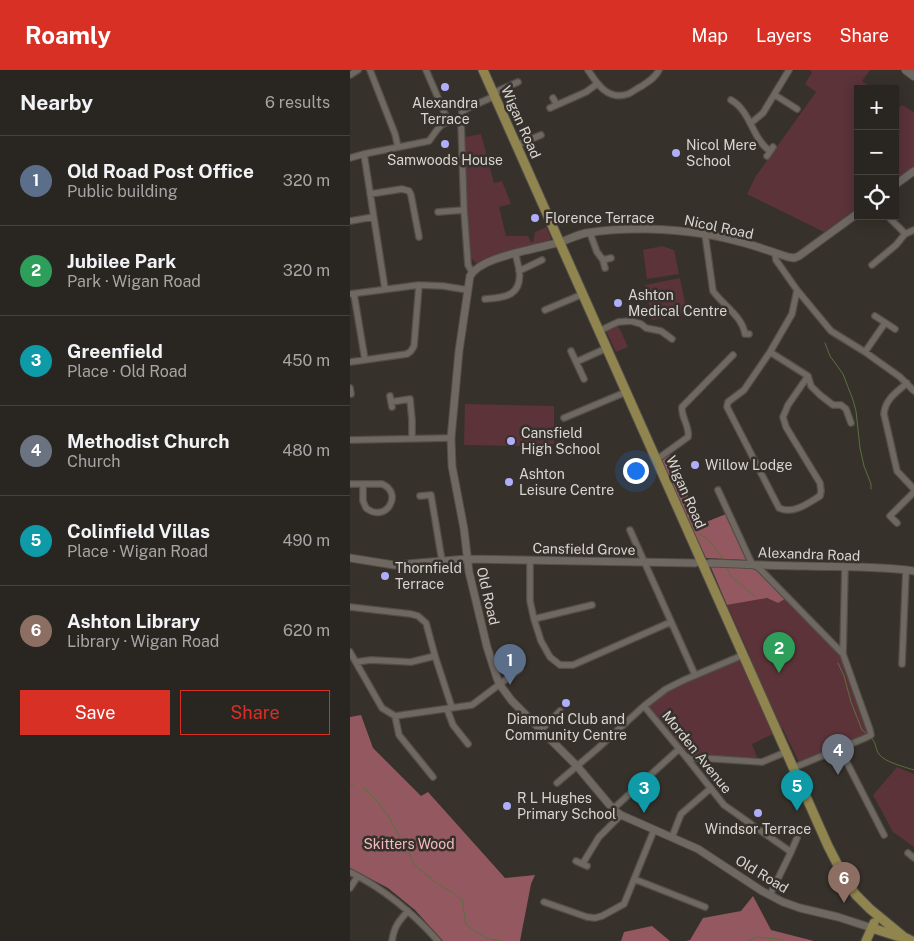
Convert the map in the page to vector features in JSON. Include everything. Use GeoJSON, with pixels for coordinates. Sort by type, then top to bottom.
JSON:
{"type":"FeatureCollection","features":[{"type":"Feature","properties":{"kind":"main road","name":"Wigan Road"},"geometry":{"type":"LineString","coordinates":[[483,70],[828,846],[856,895],[909,940]]}},
{"type":"Feature","properties":{"kind":"main road"},"geometry":{"type":"LineString","coordinates":[[906,70],[914,76]]}},
{"type":"Feature","properties":{"kind":"main road"},"geometry":{"type":"LineString","coordinates":[[866,941],[878,915]]}},
{"type":"Feature","properties":{"kind":"main road","name":"Wigan Road"},"geometry":{"type":"LineString","coordinates":[[872,928],[909,940]]}},
{"type":"Feature","properties":{"kind":"street"},"geometry":{"type":"LineString","coordinates":[[350,75],[358,70]]}},
{"type":"Feature","properties":{"kind":"street"},"geometry":{"type":"LineString","coordinates":[[370,70],[395,134],[398,147]]}},
{"type":"Feature","properties":{"kind":"street"},"geometry":{"type":"LineString","coordinates":[[426,70],[448,121]]}},
{"type":"Feature","properties":{"kind":"street"},"geometry":{"type":"LineString","coordinates":[[588,70],[604,91],[616,95],[627,94],[653,78],[659,70]]}},
{"type":"Feature","properties":{"kind":"street"},"geometry":{"type":"LineString","coordinates":[[751,123],[763,114],[789,70]]}},
{"type":"Feature","properties":{"kind":"street"},"geometry":{"type":"LineString","coordinates":[[518,82],[462,112],[460,122],[468,265],[472,272],[488,262],[560,242]]}},
{"type":"Feature","properties":{"kind":"street"},"geometry":{"type":"LineString","coordinates":[[550,108],[586,92],[597,84]]}},
{"type":"Feature","properties":{"kind":"street"},"geometry":{"type":"LineString","coordinates":[[775,95],[796,109]]}},
{"type":"Feature","properties":{"kind":"street"},"geometry":{"type":"LineString","coordinates":[[553,98],[557,105]]}},
{"type":"Feature","properties":{"kind":"street"},"geometry":{"type":"LineString","coordinates":[[730,100],[739,106],[764,146],[770,151]]}},
{"type":"Feature","properties":{"kind":"street"},"geometry":{"type":"LineString","coordinates":[[350,158],[428,142],[442,125],[448,121],[460,122]]}},
{"type":"Feature","properties":{"kind":"street"},"geometry":{"type":"LineString","coordinates":[[517,146],[541,135]]}},
{"type":"Feature","properties":{"kind":"street"},"geometry":{"type":"LineString","coordinates":[[364,154],[385,289]]}},
{"type":"Feature","properties":{"kind":"street"},"geometry":{"type":"LineString","coordinates":[[899,182],[914,171]]}},
{"type":"Feature","properties":{"kind":"street"},"geometry":{"type":"LineString","coordinates":[[370,194],[402,189],[409,191],[419,237]]}},
{"type":"Feature","properties":{"kind":"street"},"geometry":{"type":"LineString","coordinates":[[438,212],[464,210]]}},
{"type":"Feature","properties":{"kind":"street","name":"Nicol Road"},"geometry":{"type":"LineString","coordinates":[[560,242],[590,233],[671,230],[724,238],[794,258],[854,216]]}},
{"type":"Feature","properties":{"kind":"street"},"geometry":{"type":"LineString","coordinates":[[350,221],[373,217]]}},
{"type":"Feature","properties":{"kind":"street"},"geometry":{"type":"LineString","coordinates":[[891,220],[905,234]]}},
{"type":"Feature","properties":{"kind":"street"},"geometry":{"type":"LineString","coordinates":[[871,266],[896,245],[905,234],[914,230]]}},
{"type":"Feature","properties":{"kind":"street"},"geometry":{"type":"LineString","coordinates":[[590,233],[605,268]]}},
{"type":"Feature","properties":{"kind":"street"},"geometry":{"type":"LineString","coordinates":[[705,234],[713,291],[739,320],[745,334],[749,334]]}},
{"type":"Feature","properties":{"kind":"street"},"geometry":{"type":"LineString","coordinates":[[485,299],[500,298],[510,295],[516,290],[519,270],[516,253]]}},
{"type":"Feature","properties":{"kind":"street"},"geometry":{"type":"LineString","coordinates":[[775,253],[776,260],[797,290],[831,331],[900,377],[914,391]]}},
{"type":"Feature","properties":{"kind":"street"},"geometry":{"type":"LineString","coordinates":[[603,260],[611,258]]}},
{"type":"Feature","properties":{"kind":"street"},"geometry":{"type":"LineString","coordinates":[[519,270],[542,260]]}},
{"type":"Feature","properties":{"kind":"street","name":"Old Road"},"geometry":{"type":"LineString","coordinates":[[472,272],[459,351],[451,438],[452,466],[464,529],[470,580],[487,648],[500,685],[512,701],[577,766],[613,809],[621,815],[698,849],[782,902],[872,928]]}},
{"type":"Feature","properties":{"kind":"street"},"geometry":{"type":"LineString","coordinates":[[350,362],[407,354],[411,351],[414,346],[419,285]]}},
{"type":"Feature","properties":{"kind":"street"},"geometry":{"type":"LineString","coordinates":[[365,360],[352,294],[419,285],[468,290]]}},
{"type":"Feature","properties":{"kind":"street"},"geometry":{"type":"LineString","coordinates":[[797,290],[792,314],[770,352],[744,390],[728,402],[727,407],[779,508],[782,510],[790,511],[798,508],[820,496],[822,490],[786,426],[783,416],[788,405],[808,376]]}},
{"type":"Feature","properties":{"kind":"street"},"geometry":{"type":"LineString","coordinates":[[545,310],[583,294]]}},
{"type":"Feature","properties":{"kind":"street"},"geometry":{"type":"LineString","coordinates":[[875,316],[895,329]]}},
{"type":"Feature","properties":{"kind":"street"},"geometry":{"type":"LineString","coordinates":[[599,331],[618,322],[631,321],[641,324],[646,328],[661,331],[672,339]]}},
{"type":"Feature","properties":{"kind":"street"},"geometry":{"type":"LineString","coordinates":[[865,352],[884,323]]}},
{"type":"Feature","properties":{"kind":"street"},"geometry":{"type":"LineString","coordinates":[[576,362],[607,348]]}},
{"type":"Feature","properties":{"kind":"street"},"geometry":{"type":"LineString","coordinates":[[571,351],[584,379]]}},
{"type":"Feature","properties":{"kind":"street"},"geometry":{"type":"LineString","coordinates":[[770,352],[808,376],[811,386],[833,405],[841,405],[846,409],[848,420]]}},
{"type":"Feature","properties":{"kind":"street"},"geometry":{"type":"LineString","coordinates":[[656,460],[688,437],[689,431],[682,414],[682,407],[733,355]]}},
{"type":"Feature","properties":{"kind":"street"},"geometry":{"type":"LineString","coordinates":[[897,523],[890,516],[914,490],[897,471],[884,414],[888,400],[907,384]]}},
{"type":"Feature","properties":{"kind":"street"},"geometry":{"type":"LineString","coordinates":[[564,418],[626,392]]}},
{"type":"Feature","properties":{"kind":"street"},"geometry":{"type":"LineString","coordinates":[[391,402],[410,399],[412,438]]}},
{"type":"Feature","properties":{"kind":"street"},"geometry":{"type":"LineString","coordinates":[[350,440],[451,438]]}},
{"type":"Feature","properties":{"kind":"street"},"geometry":{"type":"LineString","coordinates":[[350,484],[363,484],[382,484],[387,486],[392,493],[392,502],[388,509],[381,512],[373,512],[366,508],[363,501],[363,484]]}},
{"type":"Feature","properties":{"kind":"street"},"geometry":{"type":"LineString","coordinates":[[718,490],[752,564],[759,568],[843,654]]}},
{"type":"Feature","properties":{"kind":"street"},"geometry":{"type":"LineString","coordinates":[[420,496],[431,495],[442,561]]}},
{"type":"Feature","properties":{"kind":"street"},"geometry":{"type":"LineString","coordinates":[[630,530],[694,675]]}},
{"type":"Feature","properties":{"kind":"street","name":"Cansfield Grove"},"geometry":{"type":"LineString","coordinates":[[350,558],[394,565],[467,559],[702,563]]}},
{"type":"Feature","properties":{"kind":"street"},"geometry":{"type":"LineString","coordinates":[[530,561],[530,601],[534,619],[541,642],[550,657],[560,666],[573,665],[670,622]]}},
{"type":"Feature","properties":{"kind":"street","name":"Alexandra Road"},"geometry":{"type":"LineString","coordinates":[[702,563],[914,571]]}},
{"type":"Feature","properties":{"kind":"street"},"geometry":{"type":"LineString","coordinates":[[793,768],[870,735],[870,730],[843,654],[845,567]]}},
{"type":"Feature","properties":{"kind":"street"},"geometry":{"type":"LineString","coordinates":[[901,664],[906,570]]}},
{"type":"Feature","properties":{"kind":"street"},"geometry":{"type":"LineString","coordinates":[[534,619],[592,605]]}},
{"type":"Feature","properties":{"kind":"street"},"geometry":{"type":"LineString","coordinates":[[350,607],[411,614],[418,616],[426,623],[453,724],[468,744]]}},
{"type":"Feature","properties":{"kind":"street"},"geometry":{"type":"LineString","coordinates":[[350,652],[382,708],[395,716],[472,705],[520,669]]}},
{"type":"Feature","properties":{"kind":"street"},"geometry":{"type":"LineString","coordinates":[[557,783],[644,706],[666,690],[694,675],[743,655]]}},
{"type":"Feature","properties":{"kind":"street"},"geometry":{"type":"LineString","coordinates":[[356,662],[371,660],[410,662],[435,656]]}},
{"type":"Feature","properties":{"kind":"street","name":"Morden Avenue"},"geometry":{"type":"LineString","coordinates":[[644,706],[724,805],[791,852]]}},
{"type":"Feature","properties":{"kind":"street"},"geometry":{"type":"LineString","coordinates":[[541,730],[560,711]]}},
{"type":"Feature","properties":{"kind":"street"},"geometry":{"type":"LineString","coordinates":[[395,716],[398,735],[433,778]]}},
{"type":"Feature","properties":{"kind":"street"},"geometry":{"type":"LineString","coordinates":[[613,809],[679,749]]}},
{"type":"Feature","properties":{"kind":"street"},"geometry":{"type":"LineString","coordinates":[[840,749],[884,835]]}},
{"type":"Feature","properties":{"kind":"street"},"geometry":{"type":"LineString","coordinates":[[686,757],[762,762],[786,752]]}},
{"type":"Feature","properties":{"kind":"street"},"geometry":{"type":"LineString","coordinates":[[672,837],[681,814],[711,788]]}},
{"type":"Feature","properties":{"kind":"street"},"geometry":{"type":"LineString","coordinates":[[576,861],[585,865],[599,837],[621,815]]}},
{"type":"Feature","properties":{"kind":"street"},"geometry":{"type":"LineString","coordinates":[[544,902],[595,918],[624,904],[654,830]]}},
{"type":"Feature","properties":{"kind":"street"},"geometry":{"type":"LineString","coordinates":[[770,896],[797,838]]}},
{"type":"Feature","properties":{"kind":"street"},"geometry":{"type":"LineString","coordinates":[[908,853],[914,858]]}},
{"type":"Feature","properties":{"kind":"street"},"geometry":{"type":"LineString","coordinates":[[350,872],[384,891],[408,911],[438,941]]}},
{"type":"Feature","properties":{"kind":"street"},"geometry":{"type":"LineString","coordinates":[[350,888],[358,876]]}},
{"type":"Feature","properties":{"kind":"street"},"geometry":{"type":"LineString","coordinates":[[634,879],[705,907]]}},
{"type":"Feature","properties":{"kind":"street"},"geometry":{"type":"LineString","coordinates":[[392,941],[398,922],[408,911]]}},
{"type":"Feature","properties":{"kind":"shaded area"},"geometry":{"type":"Polygon","coordinates":[[[809,70],[870,70],[862,81],[867,85],[854,85],[854,210],[824,232],[747,194],[756,176],[816,92],[805,84],[812,72],[809,70]]]}},
{"type":"Feature","properties":{"kind":"shaded area"},"geometry":{"type":"Polygon","coordinates":[[[902,105],[914,112],[914,168],[899,178],[899,130],[899,108],[902,105]]]}},
{"type":"Feature","properties":{"kind":"shaded area"},"geometry":{"type":"Polygon","coordinates":[[[481,134],[494,183],[502,181],[511,204],[499,207],[506,236],[528,236],[531,242],[533,242],[535,232],[546,227],[551,238],[550,240],[477,264],[469,256],[465,137],[481,134]]]}},
{"type":"Feature","properties":{"kind":"shaded area"},"geometry":{"type":"Polygon","coordinates":[[[662,246],[674,250],[679,274],[647,279],[643,250],[662,246]]]}},
{"type":"Feature","properties":{"kind":"shaded area"},"geometry":{"type":"Polygon","coordinates":[[[680,278],[687,314],[652,320],[645,285],[680,278]]]}},
{"type":"Feature","properties":{"kind":"shaded area"},"geometry":{"type":"Polygon","coordinates":[[[618,325],[628,347],[616,352],[606,331],[618,325]]]}},
{"type":"Feature","properties":{"kind":"shaded area"},"geometry":{"type":"Polygon","coordinates":[[[465,404],[554,406],[554,444],[530,445],[530,443],[525,443],[525,446],[464,445],[465,404]]]}},
{"type":"Feature","properties":{"kind":"shaded area"},"geometry":{"type":"Polygon","coordinates":[[[767,598],[778,603],[785,599],[843,656],[869,732],[799,762],[783,729],[752,744],[757,757],[746,759],[688,754],[648,706],[669,690],[750,656],[727,605],[767,598]]]}},
{"type":"Feature","properties":{"kind":"shaded area"},"geometry":{"type":"Polygon","coordinates":[[[897,767],[914,774],[914,847],[893,832],[873,795],[897,767]]]}},
{"type":"Feature","properties":{"kind":"green space"},"geometry":{"type":"Polygon","coordinates":[[[670,455],[701,524],[726,514],[746,560],[706,558],[661,461],[670,455]]]}},
{"type":"Feature","properties":{"kind":"green space"},"geometry":{"type":"Polygon","coordinates":[[[710,565],[754,568],[785,599],[778,603],[767,598],[727,605],[710,565]]]}},
{"type":"Feature","properties":{"kind":"green space","name":"Skitters Wood"},"geometry":{"type":"Polygon","coordinates":[[[361,715],[373,748],[421,796],[428,792],[505,878],[535,875],[531,884],[520,941],[443,941],[415,910],[388,888],[350,868],[350,717],[361,715]]]}},
{"type":"Feature","properties":{"kind":"green space"},"geometry":{"type":"Polygon","coordinates":[[[753,896],[771,930],[814,941],[686,941],[690,940],[703,918],[741,911],[753,896]]]}},
{"type":"Feature","properties":{"kind":"green space"},"geometry":{"type":"Polygon","coordinates":[[[652,926],[670,941],[621,941],[624,932],[652,926]]]}},
{"type":"Feature","properties":{"kind":"waterway"},"geometry":{"type":"LineString","coordinates":[[825,343],[830,356],[843,374],[853,400],[860,448],[871,489]]}},
{"type":"Feature","properties":{"kind":"waterway"},"geometry":{"type":"LineString","coordinates":[[699,534],[709,540],[723,559]]}},
{"type":"Feature","properties":{"kind":"waterway"},"geometry":{"type":"LineString","coordinates":[[727,567],[730,575],[756,597]]}},
{"type":"Feature","properties":{"kind":"waterway"},"geometry":{"type":"LineString","coordinates":[[838,663],[862,730],[866,733]]}},
{"type":"Feature","properties":{"kind":"waterway"},"geometry":{"type":"LineString","coordinates":[[872,739],[882,757],[895,764],[914,770]]}},
{"type":"Feature","properties":{"kind":"waterway"},"geometry":{"type":"LineString","coordinates":[[363,787],[387,814],[413,864],[462,900],[466,925],[486,938],[501,941]]}},
{"type":"Feature","properties":{"kind":"waterway"},"geometry":{"type":"LineString","coordinates":[[747,941],[756,937],[785,941]]}},
{"type":"Feature","properties":{"kind":"place","name":"Alexandra Terrace"},"geometry":{"type":"Point","coordinates":[445,87]}},
{"type":"Feature","properties":{"kind":"place","name":"Samwoods House"},"geometry":{"type":"Point","coordinates":[445,144]}},
{"type":"Feature","properties":{"kind":"place","name":"Nicol Mere School"},"geometry":{"type":"Point","coordinates":[676,153]}},
{"type":"Feature","properties":{"kind":"place","name":"Florence Terrace"},"geometry":{"type":"Point","coordinates":[535,218]}},
{"type":"Feature","properties":{"kind":"place","name":"Ashton Medical Centre"},"geometry":{"type":"Point","coordinates":[618,303]}},
{"type":"Feature","properties":{"kind":"place","name":"Cansfield High School"},"geometry":{"type":"Point","coordinates":[511,441]}},
{"type":"Feature","properties":{"kind":"place","name":"Willow Lodge"},"geometry":{"type":"Point","coordinates":[695,465]}},
{"type":"Feature","properties":{"kind":"place","name":"Ashton Leisure Centre"},"geometry":{"type":"Point","coordinates":[509,482]}},
{"type":"Feature","properties":{"kind":"place","name":"Thornfield Terrace"},"geometry":{"type":"Point","coordinates":[385,576]}},
{"type":"Feature","properties":{"kind":"place","name":"Jubilee Park"},"geometry":{"type":"Point","coordinates":[779,673]}},
{"type":"Feature","properties":{"kind":"place","name":"Old Road Post Office"},"geometry":{"type":"Point","coordinates":[510,685]}},
{"type":"Feature","properties":{"kind":"place","name":"Diamond Club and Community Centre"},"geometry":{"type":"Point","coordinates":[566,703]}},
{"type":"Feature","properties":{"kind":"place","name":"Methodist Church"},"geometry":{"type":"Point","coordinates":[838,775]}},
{"type":"Feature","properties":{"kind":"place","name":"R L Hughes Primary School"},"geometry":{"type":"Point","coordinates":[507,806]}},
{"type":"Feature","properties":{"kind":"place","name":"Colinfield Villas"},"geometry":{"type":"Point","coordinates":[797,811]}},
{"type":"Feature","properties":{"kind":"place","name":"Greenfield"},"geometry":{"type":"Point","coordinates":[644,813]}},
{"type":"Feature","properties":{"kind":"place","name":"Windsor Terrace"},"geometry":{"type":"Point","coordinates":[758,813]}},
{"type":"Feature","properties":{"kind":"place","name":"Ashton Library"},"geometry":{"type":"Point","coordinates":[844,903]}}]}
